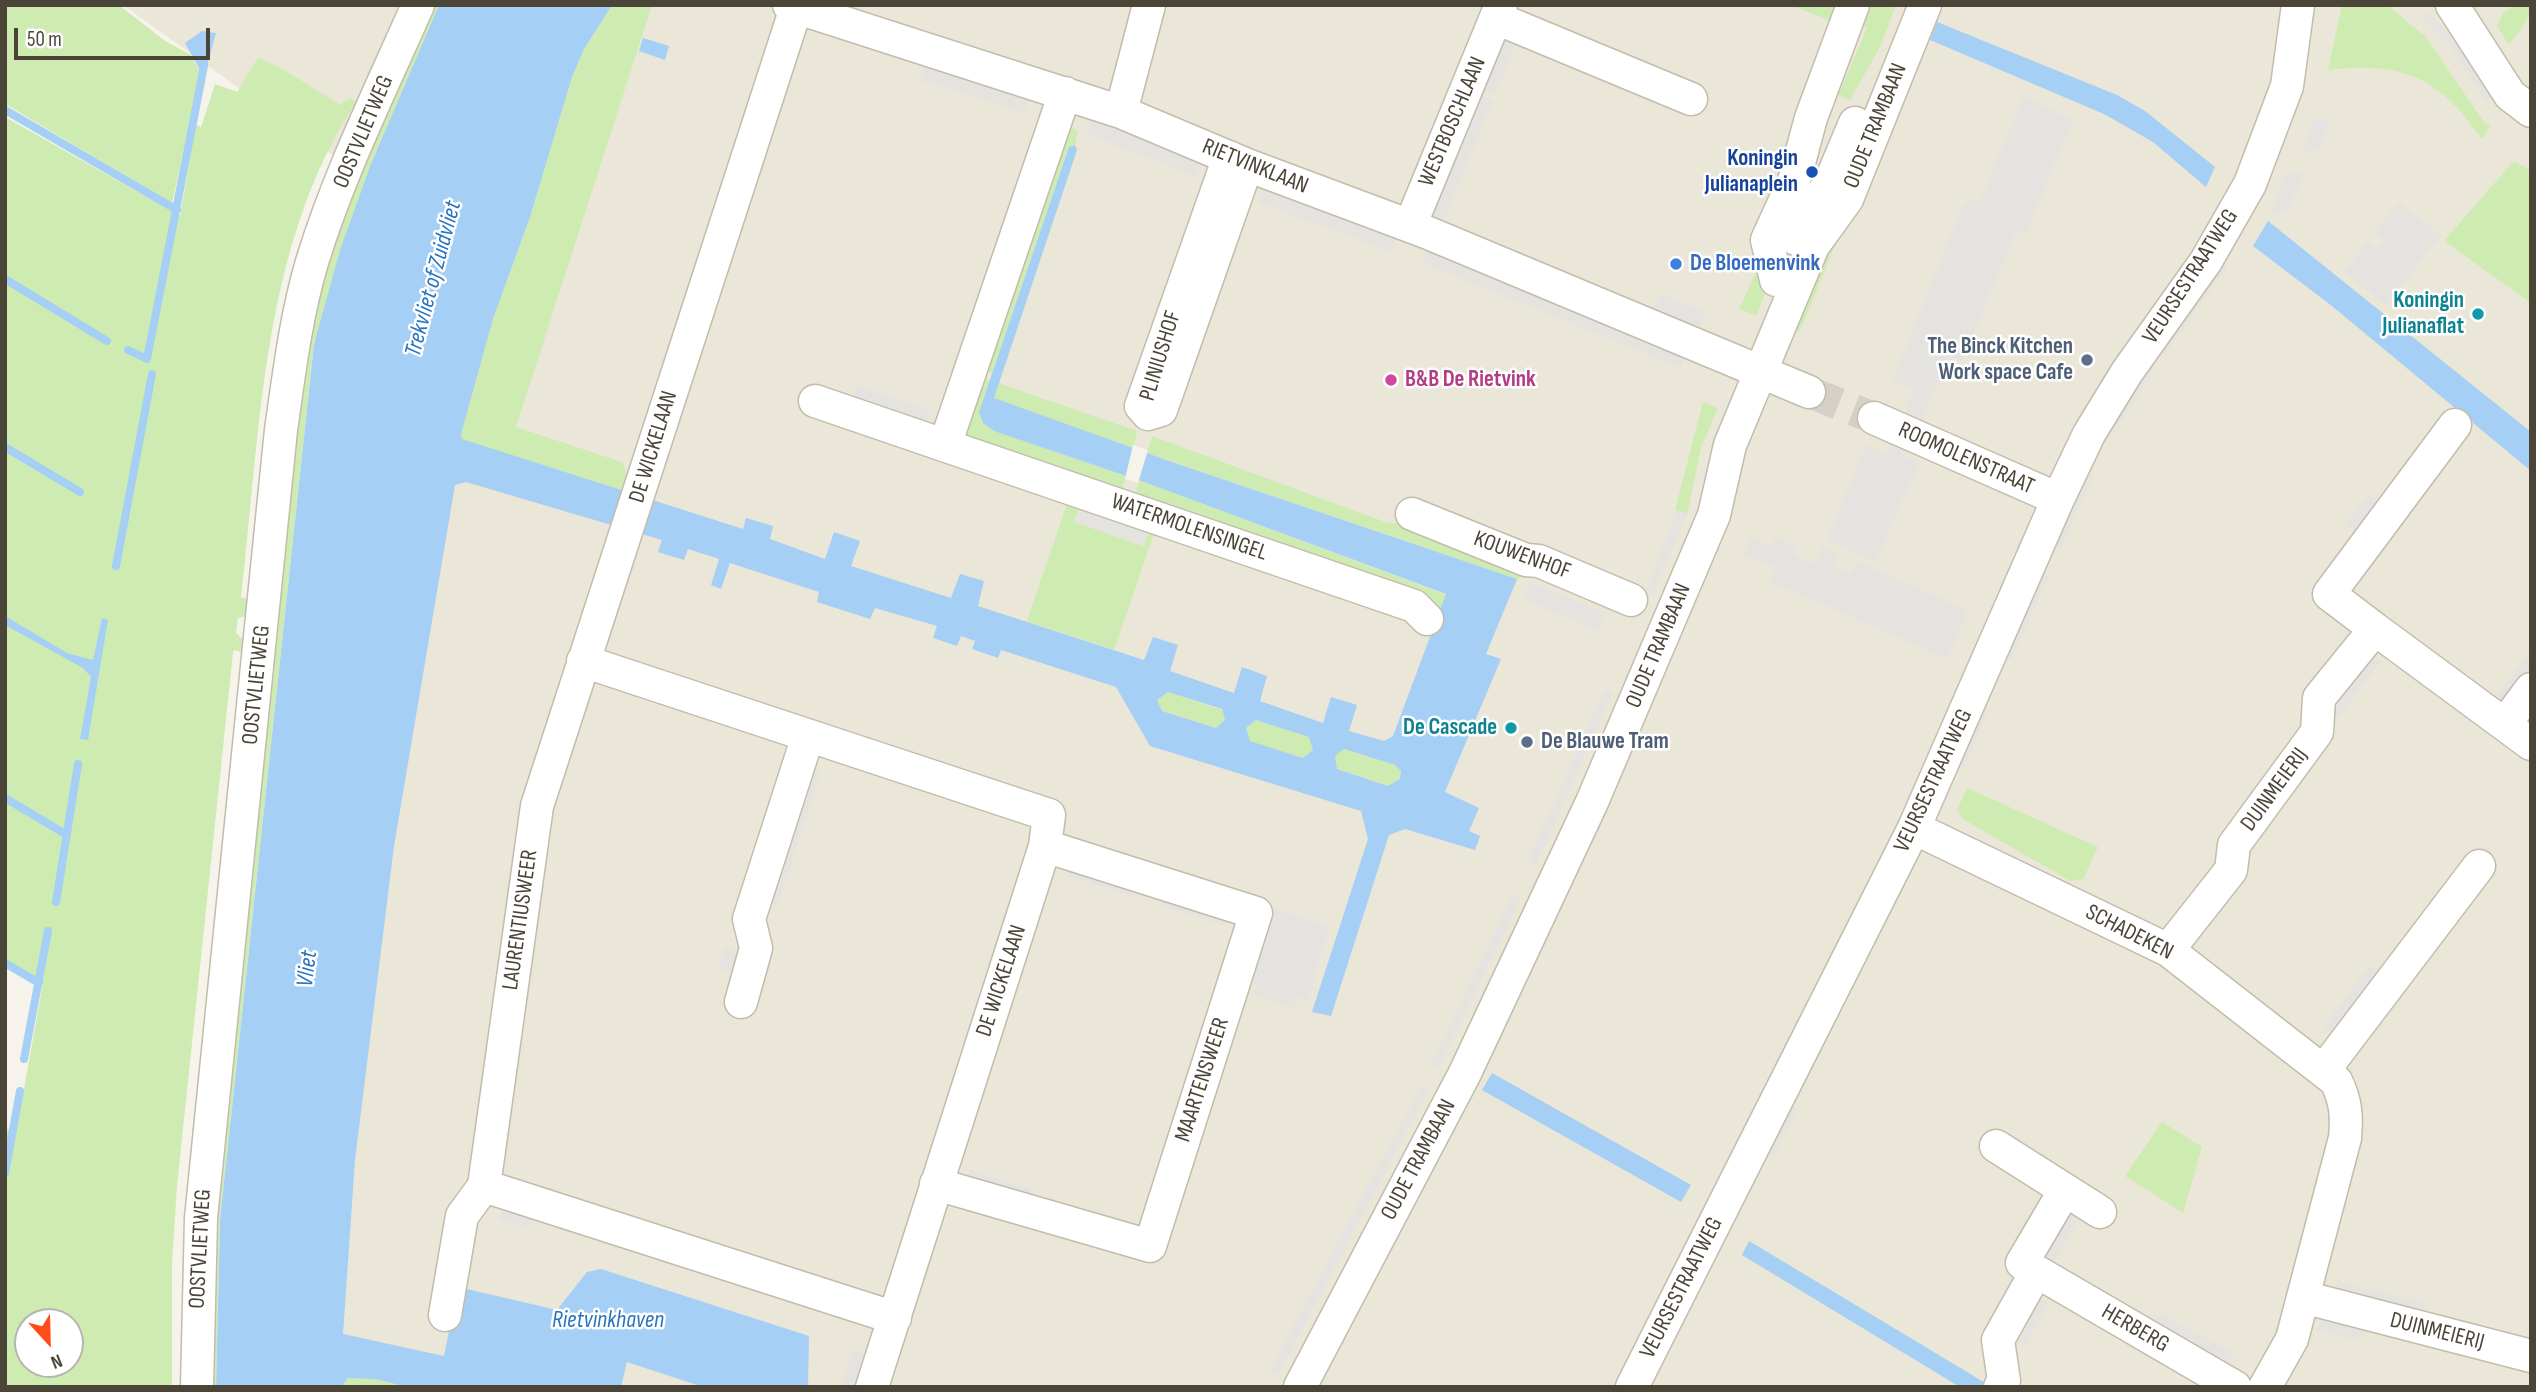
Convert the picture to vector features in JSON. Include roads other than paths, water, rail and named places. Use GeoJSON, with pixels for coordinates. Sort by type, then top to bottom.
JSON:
{"type":"FeatureCollection","features":[{"type":"Feature","properties":{"kind":"street","name":"OOSTVLIETWEG"},"geometry":{"type":"LineString","coordinates":[[197,1387],[201,1218],[281,430],[294,343],[312,262],[351,158],[418,5]]}},
{"type":"Feature","properties":{"kind":"street"},"geometry":{"type":"LineString","coordinates":[[1121,112],[1149,5]]}},
{"type":"Feature","properties":{"kind":"street"},"geometry":{"type":"LineString","coordinates":[[1776,279],[1767,240],[1794,181],[1811,118],[1853,5]]}},
{"type":"Feature","properties":{"kind":"street","name":"OUDE TRAMBAAN"},"geometry":{"type":"LineString","coordinates":[[1752,367],[1776,279],[1830,180],[1904,5]]}},
{"type":"Feature","properties":{"kind":"street","name":"OUDE TRAMBAAN"},"geometry":{"type":"LineString","coordinates":[[1300,1387],[1471,1061],[1592,802],[1657,630],[1695,512],[1710,448],[1813,246],[1847,199],[1925,5]]}},
{"type":"Feature","properties":{"kind":"street","name":"VEURSESTRAATWEG"},"geometry":{"type":"LineString","coordinates":[[1632,1387],[1914,828],[2058,499],[2090,434],[2127,372],[2206,261],[2250,184],[2287,86],[2298,5]]}},
{"type":"Feature","properties":{"kind":"street"},"geometry":{"type":"LineString","coordinates":[[2453,6],[2510,95],[2531,111]]}},
{"type":"Feature","properties":{"kind":"street","name":"RIETVINKLAAN"},"geometry":{"type":"LineString","coordinates":[[792,7],[878,19],[1410,226],[1752,367]]}},
{"type":"Feature","properties":{"kind":"street","name":"DE WICKELAAN"},"geometry":{"type":"LineString","coordinates":[[792,7],[627,533],[583,661],[1049,815],[1045,846],[872,1387]]}},
{"type":"Feature","properties":{"kind":"street","name":"WESTBOSCHLAAN"},"geometry":{"type":"LineString","coordinates":[[1410,226],[1499,11],[1691,99]]}},
{"type":"Feature","properties":{"kind":"street"},"geometry":{"type":"LineString","coordinates":[[945,445],[1065,93]]}},
{"type":"Feature","properties":{"kind":"street","name":"PLINIUSHOF"},"geometry":{"type":"LineString","coordinates":[[1238,161],[1161,410],[1148,414],[1141,406],[1238,161]]}},
{"type":"Feature","properties":{"kind":"street"},"geometry":{"type":"LineString","coordinates":[[1752,367],[1809,392]]}},
{"type":"Feature","properties":{"kind":"street","name":"WATERMOLENSINGEL"},"geometry":{"type":"LineString","coordinates":[[815,401],[1414,606],[1427,619]]}},
{"type":"Feature","properties":{"kind":"street","name":"ROOMOLENSTRAAT"},"geometry":{"type":"LineString","coordinates":[[1874,418],[2058,499]]}},
{"type":"Feature","properties":{"kind":"street"},"geometry":{"type":"LineString","coordinates":[[2455,425],[2329,594],[2531,744]]}},
{"type":"Feature","properties":{"kind":"street","name":"KOUWENHOF"},"geometry":{"type":"LineString","coordinates":[[1412,514],[1526,560],[1539,561],[1631,600]]}},
{"type":"Feature","properties":{"kind":"street","name":"KOUWENHOF"},"geometry":{"type":"LineString","coordinates":[[1535,579],[1657,630]]}},
{"type":"Feature","properties":{"kind":"street","name":"DUINMEIERIJ"},"geometry":{"type":"LineString","coordinates":[[2168,950],[2231,870],[2234,845],[2317,732],[2319,698],[2375,629]]}},
{"type":"Feature","properties":{"kind":"street","name":"OUDE TRAMBAAN"},"geometry":{"type":"LineString","coordinates":[[1279,1387],[1442,1079],[1583,778],[1657,630]]}},
{"type":"Feature","properties":{"kind":"street","name":"LAURENTIUSWEER"},"geometry":{"type":"LineString","coordinates":[[445,1315],[462,1216],[484,1186],[537,806],[583,661]]}},
{"type":"Feature","properties":{"kind":"street"},"geometry":{"type":"LineString","coordinates":[[2505,724],[2531,689]]}},
{"type":"Feature","properties":{"kind":"street"},"geometry":{"type":"LineString","coordinates":[[741,1002],[756,948],[749,919],[808,736]]}},
{"type":"Feature","properties":{"kind":"street","name":"SCHADEKEN"},"geometry":{"type":"LineString","coordinates":[[1914,828],[2168,950],[2336,1081],[2343,1096],[2347,1116],[2345,1138],[2292,1339],[2266,1387]]}},
{"type":"Feature","properties":{"kind":"street","name":"MAARTENSWEER"},"geometry":{"type":"LineString","coordinates":[[936,1185],[1150,1246],[1256,913],[1045,846]]}},
{"type":"Feature","properties":{"kind":"street"},"geometry":{"type":"LineString","coordinates":[[2324,1070],[2479,866]]}},
{"type":"Feature","properties":{"kind":"street"},"geometry":{"type":"LineString","coordinates":[[1996,1146],[2100,1212]]}},
{"type":"Feature","properties":{"kind":"street"},"geometry":{"type":"LineString","coordinates":[[484,1186],[895,1318]]}},
{"type":"Feature","properties":{"kind":"street"},"geometry":{"type":"LineString","coordinates":[[2000,1387],[2004,1381],[1998,1340],[2036,1272],[2022,1264],[2065,1190]]}},
{"type":"Feature","properties":{"kind":"street","name":"HERBERG"},"geometry":{"type":"LineString","coordinates":[[2036,1272],[2235,1387]]}},
{"type":"Feature","properties":{"kind":"street","name":"DUINMEIERIJ"},"geometry":{"type":"LineString","coordinates":[[2303,1297],[2531,1356]]}},
{"type":"Feature","properties":{"kind":"water"},"geometry":{"type":"Polygon","coordinates":[[[439,5],[612,5],[584,49],[572,77],[530,217],[493,319],[461,434],[462,439],[743,529],[746,518],[773,526],[770,539],[825,559],[834,532],[860,541],[851,566],[951,598],[960,574],[984,581],[978,606],[1144,660],[1153,637],[1178,645],[1170,671],[1234,693],[1242,667],[1267,676],[1260,701],[1323,723],[1331,697],[1357,705],[1349,731],[1384,741],[1393,736],[1446,594],[1144,482],[994,431],[983,423],[979,412],[1069,147],[1075,145],[1077,150],[994,398],[1172,462],[1517,579],[1486,654],[1501,659],[1445,792],[1479,808],[1469,831],[1480,836],[1475,850],[1405,829],[1389,835],[1331,1016],[1312,1012],[1368,839],[1361,811],[1150,746],[1116,687],[1001,650],[998,658],[972,649],[975,641],[961,636],[957,646],[933,638],[937,626],[875,608],[870,619],[817,602],[819,592],[730,563],[721,589],[711,585],[719,559],[688,549],[684,560],[658,552],[662,540],[466,482],[455,485],[394,846],[355,1160],[343,1334],[444,1356],[458,1287],[557,1310],[587,1272],[601,1269],[809,1336],[808,1387],[703,1387],[627,1362],[621,1387],[407,1387],[375,1379],[348,1378],[341,1387],[216,1387],[220,1220],[314,344],[341,247],[371,164],[439,5]],[[1168,692],[1157,700],[1162,711],[1216,728],[1225,720],[1222,709],[1168,692]],[[1256,720],[1246,728],[1250,741],[1303,758],[1313,750],[1309,737],[1256,720]],[[1344,749],[1335,756],[1337,769],[1388,786],[1400,779],[1401,771],[1395,765],[1344,749]]]}},
{"type":"Feature","properties":{"kind":"water"},"geometry":{"type":"Polygon","coordinates":[[[1937,22],[2117,95],[2145,111],[2215,167],[2206,187],[2153,142],[2104,114],[1930,40],[1937,22]]]}},
{"type":"Feature","properties":{"kind":"water"},"geometry":{"type":"Polygon","coordinates":[[[202,31],[216,33],[204,77],[185,43],[202,31]]]}},
{"type":"Feature","properties":{"kind":"water"},"geometry":{"type":"Polygon","coordinates":[[[643,38],[669,46],[665,60],[639,51],[643,38]]]}},
{"type":"Feature","properties":{"kind":"water"},"geometry":{"type":"Polygon","coordinates":[[[2268,221],[2531,432],[2531,471],[2332,306],[2253,246],[2268,221]]]}},
{"type":"Feature","properties":{"kind":"water"},"geometry":{"type":"Polygon","coordinates":[[[5,616],[67,653],[93,660],[102,618],[108,620],[88,740],[80,739],[91,677],[83,668],[5,625],[5,616]]]}},
{"type":"Feature","properties":{"kind":"water"},"geometry":{"type":"Polygon","coordinates":[[[1492,1073],[1691,1185],[1681,1202],[1482,1090],[1492,1073]]]}},
{"type":"Feature","properties":{"kind":"water"},"geometry":{"type":"Polygon","coordinates":[[[1749,1241],[1987,1384],[1960,1387],[1742,1255],[1749,1241]]]}},
{"type":"Feature","properties":{"kind":"waterway"},"geometry":{"type":"LineString","coordinates":[[128,350],[147,359],[204,66]]}},
{"type":"Feature","properties":{"kind":"waterway"},"geometry":{"type":"LineString","coordinates":[[5,110],[177,210]]}},
{"type":"Feature","properties":{"kind":"waterway"},"geometry":{"type":"LineString","coordinates":[[5,279],[107,341]]}},
{"type":"Feature","properties":{"kind":"waterway"},"geometry":{"type":"LineString","coordinates":[[116,566],[152,374]]}},
{"type":"Feature","properties":{"kind":"waterway"},"geometry":{"type":"LineString","coordinates":[[5,447],[80,492]]}},
{"type":"Feature","properties":{"kind":"waterway"},"geometry":{"type":"LineString","coordinates":[[56,902],[78,764]]}},
{"type":"Feature","properties":{"kind":"waterway"},"geometry":{"type":"LineString","coordinates":[[5,798],[67,835]]}},
{"type":"Feature","properties":{"kind":"waterway"},"geometry":{"type":"LineString","coordinates":[[24,1059],[48,931]]}},
{"type":"Feature","properties":{"kind":"waterway"},"geometry":{"type":"LineString","coordinates":[[5,963],[39,983]]}},
{"type":"Feature","properties":{"kind":"waterway"},"geometry":{"type":"LineString","coordinates":[[5,1173],[20,1091]]}},
{"type":"Feature","properties":{"kind":"tunnel"},"geometry":{"type":"LineString","coordinates":[[1809,392],[1874,418]]}},
{"type":"Feature","properties":{"kind":"place","name":"Koningin Julianaplein"},"geometry":{"type":"Point","coordinates":[1812,172]}},
{"type":"Feature","properties":{"kind":"place","name":"De Bloemenvink"},"geometry":{"type":"Point","coordinates":[1676,264]}},
{"type":"Feature","properties":{"kind":"place","name":"Koningin Julianaflat"},"geometry":{"type":"Point","coordinates":[2478,314]}},
{"type":"Feature","properties":{"kind":"place","name":"The Binck Kitchen Work space Cafe"},"geometry":{"type":"Point","coordinates":[2087,360]}},
{"type":"Feature","properties":{"kind":"place","name":"B&B De Rietvink"},"geometry":{"type":"Point","coordinates":[1391,380]}},
{"type":"Feature","properties":{"kind":"place","name":"De Cascade"},"geometry":{"type":"Point","coordinates":[1511,728]}},
{"type":"Feature","properties":{"kind":"place","name":"De Blauwe Tram"},"geometry":{"type":"Point","coordinates":[1527,742]}},
{"type":"Feature","properties":{"kind":"water label","name":"Trekvliet of Zuidvliet"},"geometry":{"type":"Point","coordinates":[434,279]}},
{"type":"Feature","properties":{"kind":"water label","name":"Vliet"},"geometry":{"type":"Point","coordinates":[308,969]}},
{"type":"Feature","properties":{"kind":"water label","name":"Rietvinkhaven"},"geometry":{"type":"Point","coordinates":[608,1321]}}]}
